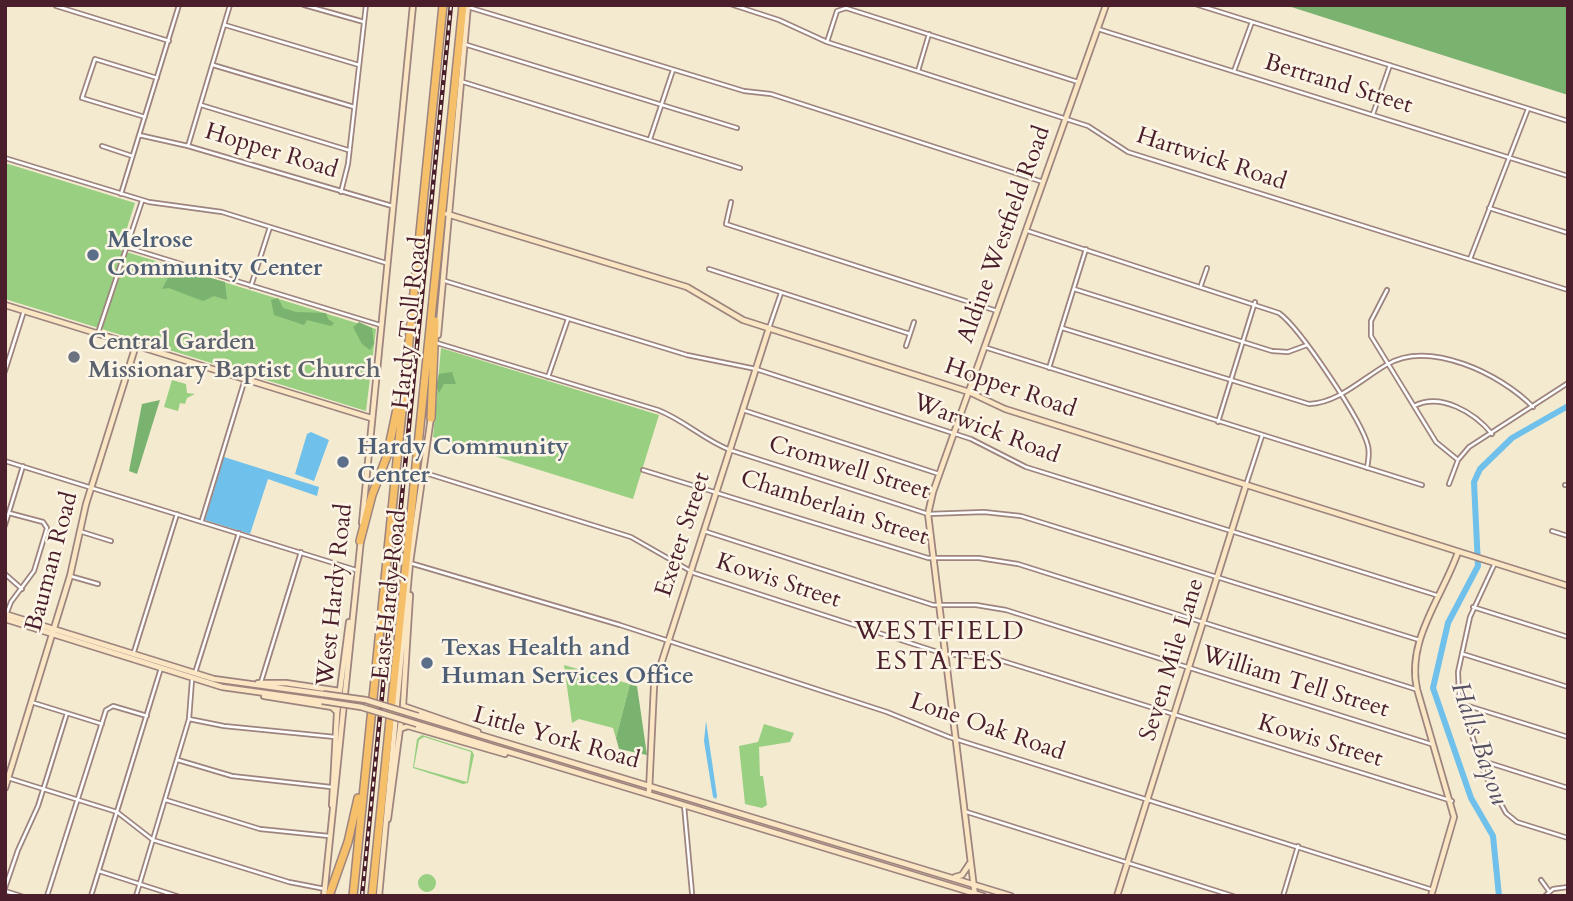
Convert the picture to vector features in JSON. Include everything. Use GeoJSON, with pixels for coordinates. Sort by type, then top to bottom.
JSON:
{"type":"FeatureCollection","features":[{"type":"Feature","properties":{"kind":"highway","name":"Hardy Toll Road"},"geometry":{"type":"LineString","coordinates":[[353,896],[443,5]]}},
{"type":"Feature","properties":{"kind":"highway","name":"Hardy Toll Road"},"geometry":{"type":"LineString","coordinates":[[372,896],[436,269],[466,6]]}},
{"type":"Feature","properties":{"kind":"highway"},"geometry":{"type":"LineString","coordinates":[[431,418],[436,269]]}},
{"type":"Feature","properties":{"kind":"highway"},"geometry":{"type":"LineString","coordinates":[[360,541],[403,386]]}},
{"type":"Feature","properties":{"kind":"highway"},"geometry":{"type":"LineString","coordinates":[[326,894],[351,833],[367,752]]}},
{"type":"Feature","properties":{"kind":"main road","name":"West Hardy Road"},"geometry":{"type":"LineString","coordinates":[[326,894],[342,694],[348,658],[413,5]]}},
{"type":"Feature","properties":{"kind":"main road","name":"Aldine Westfield Road"},"geometry":{"type":"LineString","coordinates":[[973,895],[928,514],[939,474],[1106,5]]}},
{"type":"Feature","properties":{"kind":"main road","name":"East Hardy Road"},"geometry":{"type":"LineString","coordinates":[[379,896],[383,838],[400,708],[410,563],[431,418],[466,6]]}},
{"type":"Feature","properties":{"kind":"main road","name":"Hopper Road"},"geometry":{"type":"LineString","coordinates":[[447,214],[697,290],[729,313],[969,392],[1005,409],[1568,586]]}},
{"type":"Feature","properties":{"kind":"main road"},"geometry":{"type":"LineString","coordinates":[[5,304],[371,418]]}},
{"type":"Feature","properties":{"kind":"main road","name":"Exeter Street"},"geometry":{"type":"LineString","coordinates":[[649,792],[652,700],[668,641],[769,328]]}},
{"type":"Feature","properties":{"kind":"main road","name":"Bauman Road"},"geometry":{"type":"LineString","coordinates":[[5,788],[70,576],[91,487],[136,345]]}},
{"type":"Feature","properties":{"kind":"main road","name":"Seven Mile Lane"},"geometry":{"type":"LineString","coordinates":[[1117,896],[1246,485]]}},
{"type":"Feature","properties":{"kind":"main road"},"geometry":{"type":"LineString","coordinates":[[1431,896],[1452,832],[1454,817],[1452,801],[1417,689],[1415,672],[1421,641],[1436,595],[1458,552]]}},
{"type":"Feature","properties":{"kind":"main road"},"geometry":{"type":"LineString","coordinates":[[383,838],[392,803],[400,729],[411,611],[410,563]]}},
{"type":"Feature","properties":{"kind":"main road"},"geometry":{"type":"LineString","coordinates":[[332,816],[331,787],[337,713],[342,694],[347,630],[353,609]]}},
{"type":"Feature","properties":{"kind":"main road","name":"Little York Road"},"geometry":{"type":"LineString","coordinates":[[6,616],[250,692],[342,704],[397,718],[415,726],[649,792],[983,896]]}},
{"type":"Feature","properties":{"kind":"main road","name":"Little York Road"},"geometry":{"type":"LineString","coordinates":[[132,656],[161,668],[194,676],[342,694],[400,708],[523,750],[603,771],[1011,896]]}},
{"type":"Feature","properties":{"kind":"main road"},"geometry":{"type":"LineString","coordinates":[[250,684],[286,682],[325,692],[334,699],[328,707]]}},
{"type":"Feature","properties":{"kind":"main road"},"geometry":{"type":"LineString","coordinates":[[250,692],[275,699],[328,707],[337,713]]}},
{"type":"Feature","properties":{"kind":"main road"},"geometry":{"type":"LineString","coordinates":[[400,708],[415,710],[515,747]]}},
{"type":"Feature","properties":{"kind":"main road"},"geometry":{"type":"LineString","coordinates":[[400,729],[415,726],[408,717],[415,710]]}},
{"type":"Feature","properties":{"kind":"main road"},"geometry":{"type":"LineString","coordinates":[[521,757],[523,750]]}},
{"type":"Feature","properties":{"kind":"main road"},"geometry":{"type":"LineString","coordinates":[[601,779],[603,771]]}},
{"type":"Feature","properties":{"kind":"main road"},"geometry":{"type":"LineString","coordinates":[[807,841],[809,833]]}},
{"type":"Feature","properties":{"kind":"main road"},"geometry":{"type":"LineString","coordinates":[[950,877],[962,875],[970,862]]}},
{"type":"Feature","properties":{"kind":"street"},"geometry":{"type":"LineString","coordinates":[[74,11],[75,5]]}},
{"type":"Feature","properties":{"kind":"street"},"geometry":{"type":"LineString","coordinates":[[121,194],[179,5]]}},
{"type":"Feature","properties":{"kind":"street"},"geometry":{"type":"LineString","coordinates":[[188,146],[230,5]]}},
{"type":"Feature","properties":{"kind":"street"},"geometry":{"type":"LineString","coordinates":[[304,5],[364,22]]}},
{"type":"Feature","properties":{"kind":"street"},"geometry":{"type":"LineString","coordinates":[[341,192],[349,150],[366,5]]}},
{"type":"Feature","properties":{"kind":"street","name":"Hartwick Road"},"geometry":{"type":"LineString","coordinates":[[733,5],[779,19],[827,42],[1094,128],[1128,152],[1568,290]]}},
{"type":"Feature","properties":{"kind":"street"},"geometry":{"type":"LineString","coordinates":[[1198,5],[1568,121]]}},
{"type":"Feature","properties":{"kind":"street"},"geometry":{"type":"LineString","coordinates":[[56,6],[169,41]]}},
{"type":"Feature","properties":{"kind":"street"},"geometry":{"type":"LineString","coordinates":[[466,6],[744,92],[771,94],[1043,182]]}},
{"type":"Feature","properties":{"kind":"street"},"geometry":{"type":"LineString","coordinates":[[827,42],[836,11],[842,7],[1078,82]]}},
{"type":"Feature","properties":{"kind":"street"},"geometry":{"type":"LineString","coordinates":[[1234,71],[1252,22]]}},
{"type":"Feature","properties":{"kind":"street"},"geometry":{"type":"LineString","coordinates":[[225,25],[359,65]]}},
{"type":"Feature","properties":{"kind":"street","name":"Bertrand Street"},"geometry":{"type":"LineString","coordinates":[[1098,29],[1568,176]]}},
{"type":"Feature","properties":{"kind":"street"},"geometry":{"type":"LineString","coordinates":[[918,71],[929,34]]}},
{"type":"Feature","properties":{"kind":"street"},"geometry":{"type":"LineString","coordinates":[[464,44],[737,128]]}},
{"type":"Feature","properties":{"kind":"street"},"geometry":{"type":"LineString","coordinates":[[145,117],[82,98],[94,59],[157,78]]}},
{"type":"Feature","properties":{"kind":"street"},"geometry":{"type":"LineString","coordinates":[[213,65],[354,107]]}},
{"type":"Feature","properties":{"kind":"street"},"geometry":{"type":"LineString","coordinates":[[1373,114],[1390,65]]}},
{"type":"Feature","properties":{"kind":"street"},"geometry":{"type":"LineString","coordinates":[[650,139],[673,70]]}},
{"type":"Feature","properties":{"kind":"street"},"geometry":{"type":"LineString","coordinates":[[460,81],[740,168]]}},
{"type":"Feature","properties":{"kind":"street"},"geometry":{"type":"LineString","coordinates":[[201,105],[349,150]]}},
{"type":"Feature","properties":{"kind":"street"},"geometry":{"type":"LineString","coordinates":[[1470,259],[1528,108]]}},
{"type":"Feature","properties":{"kind":"street","name":"Hopper Road"},"geometry":{"type":"LineString","coordinates":[[139,135],[188,146],[393,207]]}},
{"type":"Feature","properties":{"kind":"street"},"geometry":{"type":"LineString","coordinates":[[102,146],[133,156]]}},
{"type":"Feature","properties":{"kind":"street"},"geometry":{"type":"LineString","coordinates":[[5,158],[142,201],[222,212],[387,263]]}},
{"type":"Feature","properties":{"kind":"street"},"geometry":{"type":"LineString","coordinates":[[98,333],[142,201]]}},
{"type":"Feature","properties":{"kind":"street"},"geometry":{"type":"LineString","coordinates":[[730,202],[724,221],[726,225],[998,311]]}},
{"type":"Feature","properties":{"kind":"street"},"geometry":{"type":"LineString","coordinates":[[1489,208],[1568,233]]}},
{"type":"Feature","properties":{"kind":"street"},"geometry":{"type":"LineString","coordinates":[[251,286],[270,227]]}},
{"type":"Feature","properties":{"kind":"street"},"geometry":{"type":"LineString","coordinates":[[1026,230],[1255,302],[1286,318],[1307,345],[1366,441],[1369,453],[1367,468]]}},
{"type":"Feature","properties":{"kind":"street"},"geometry":{"type":"LineString","coordinates":[[126,247],[381,326]]}},
{"type":"Feature","properties":{"kind":"street"},"geometry":{"type":"LineString","coordinates":[[1049,368],[1086,249]]}},
{"type":"Feature","properties":{"kind":"street"},"geometry":{"type":"LineString","coordinates":[[1201,285],[1207,268]]}},
{"type":"Feature","properties":{"kind":"street"},"geometry":{"type":"LineString","coordinates":[[709,269],[910,334]]}},
{"type":"Feature","properties":{"kind":"street","name":"Warwick Road"},"geometry":{"type":"LineString","coordinates":[[442,280],[687,355],[756,369],[954,433],[1026,467],[1436,595]]}},
{"type":"Feature","properties":{"kind":"street"},"geometry":{"type":"LineString","coordinates":[[1074,289],[1284,353],[1307,345]]}},
{"type":"Feature","properties":{"kind":"street"},"geometry":{"type":"LineString","coordinates":[[1387,290],[1370,327],[1375,345],[1442,449],[1458,460]]}},
{"type":"Feature","properties":{"kind":"street","name":"Exeter Street"},"geometry":{"type":"LineString","coordinates":[[769,328],[781,293]]}},
{"type":"Feature","properties":{"kind":"street"},"geometry":{"type":"LineString","coordinates":[[1218,422],[1255,302]]}},
{"type":"Feature","properties":{"kind":"street"},"geometry":{"type":"LineString","coordinates":[[5,371],[24,310]]}},
{"type":"Feature","properties":{"kind":"street"},"geometry":{"type":"LineString","coordinates":[[548,377],[568,319]]}},
{"type":"Feature","properties":{"kind":"street"},"geometry":{"type":"LineString","coordinates":[[906,346],[914,322]]}},
{"type":"Feature","properties":{"kind":"street"},"geometry":{"type":"LineString","coordinates":[[1062,328],[1230,382],[1309,404],[1324,402],[1339,395],[1387,364],[1413,354],[1438,358],[1499,379],[1533,407]]}},
{"type":"Feature","properties":{"kind":"street","name":"Cromwell Street"},"geometry":{"type":"LineString","coordinates":[[437,343],[678,418],[705,438],[730,450],[928,514],[984,512],[1021,516],[1421,641]]}},
{"type":"Feature","properties":{"kind":"street"},"geometry":{"type":"LineString","coordinates":[[984,347],[1422,485]]}},
{"type":"Feature","properties":{"kind":"street"},"geometry":{"type":"LineString","coordinates":[[202,521],[245,379]]}},
{"type":"Feature","properties":{"kind":"street"},"geometry":{"type":"LineString","coordinates":[[1449,484],[1458,460],[1469,447],[1568,383]]}},
{"type":"Feature","properties":{"kind":"street"},"geometry":{"type":"LineString","coordinates":[[1414,406],[1431,401],[1457,408],[1478,418],[1492,434]]}},
{"type":"Feature","properties":{"kind":"street"},"geometry":{"type":"LineString","coordinates":[[743,410],[939,474]]}},
{"type":"Feature","properties":{"kind":"street","name":"Seven Mile Lane"},"geometry":{"type":"LineString","coordinates":[[1246,485],[1262,436]]}},
{"type":"Feature","properties":{"kind":"street"},"geometry":{"type":"LineString","coordinates":[[5,461],[357,570]]}},
{"type":"Feature","properties":{"kind":"street"},"geometry":{"type":"LineString","coordinates":[[5,525],[23,466]]}},
{"type":"Feature","properties":{"kind":"street","name":"Chamberlain Street"},"geometry":{"type":"LineString","coordinates":[[643,470],[932,559],[979,558],[1018,564],[1417,689]]}},
{"type":"Feature","properties":{"kind":"street","name":"Kowis Street"},"geometry":{"type":"LineString","coordinates":[[422,472],[631,537],[690,572],[944,654],[993,658],[1452,801]]}},
{"type":"Feature","properties":{"kind":"street"},"geometry":{"type":"LineString","coordinates":[[6,616],[34,572],[47,526],[9,513]]}},
{"type":"Feature","properties":{"kind":"street"},"geometry":{"type":"LineString","coordinates":[[132,656],[177,514]]}},
{"type":"Feature","properties":{"kind":"street"},"geometry":{"type":"LineString","coordinates":[[79,531],[111,541]]}},
{"type":"Feature","properties":{"kind":"street","name":"William Tell Street"},"geometry":{"type":"LineString","coordinates":[[704,531],[938,606],[976,605],[1006,610],[1434,745]]}},
{"type":"Feature","properties":{"kind":"street"},"geometry":{"type":"LineString","coordinates":[[1552,531],[1568,536]]}},
{"type":"Feature","properties":{"kind":"street"},"geometry":{"type":"LineString","coordinates":[[136,896],[189,719],[194,676],[239,533]]}},
{"type":"Feature","properties":{"kind":"street"},"geometry":{"type":"LineString","coordinates":[[261,682],[301,552]]}},
{"type":"Feature","properties":{"kind":"street"},"geometry":{"type":"LineString","coordinates":[[1492,562],[1474,607],[1463,654],[1458,684],[1462,705],[1492,790],[1513,820],[1568,838]]}},
{"type":"Feature","properties":{"kind":"street","name":"Lone Oak Road"},"geometry":{"type":"LineString","coordinates":[[410,563],[668,641],[887,712],[955,739],[1433,890]]}},
{"type":"Feature","properties":{"kind":"street"},"geometry":{"type":"LineString","coordinates":[[5,574],[22,589]]}},
{"type":"Feature","properties":{"kind":"street"},"geometry":{"type":"LineString","coordinates":[[70,576],[98,584]]}},
{"type":"Feature","properties":{"kind":"street"},"geometry":{"type":"LineString","coordinates":[[1474,607],[1568,637]]}},
{"type":"Feature","properties":{"kind":"street"},"geometry":{"type":"LineString","coordinates":[[1463,654],[1568,687]]}},
{"type":"Feature","properties":{"kind":"street"},"geometry":{"type":"LineString","coordinates":[[91,896],[161,668]]}},
{"type":"Feature","properties":{"kind":"street"},"geometry":{"type":"LineString","coordinates":[[31,702],[102,724]]}},
{"type":"Feature","properties":{"kind":"street"},"geometry":{"type":"LineString","coordinates":[[1462,705],[1568,737]]}},
{"type":"Feature","properties":{"kind":"street"},"geometry":{"type":"LineString","coordinates":[[47,896],[108,707],[147,716]]}},
{"type":"Feature","properties":{"kind":"street"},"geometry":{"type":"LineString","coordinates":[[21,896],[5,890],[44,789],[67,713]]}},
{"type":"Feature","properties":{"kind":"street"},"geometry":{"type":"LineString","coordinates":[[189,719],[224,726],[335,737]]}},
{"type":"Feature","properties":{"kind":"street"},"geometry":{"type":"LineString","coordinates":[[178,760],[232,776],[331,787]]}},
{"type":"Feature","properties":{"kind":"street"},"geometry":{"type":"LineString","coordinates":[[1480,760],[1568,788]]}},
{"type":"Feature","properties":{"kind":"street"},"geometry":{"type":"LineString","coordinates":[[7,777],[117,812],[153,840],[326,894]]}},
{"type":"Feature","properties":{"kind":"street"},"geometry":{"type":"LineString","coordinates":[[166,800],[260,828],[329,836]]}},
{"type":"Feature","properties":{"kind":"street"},"geometry":{"type":"LineString","coordinates":[[684,803],[692,893]]}},
{"type":"Feature","properties":{"kind":"street"},"geometry":{"type":"LineString","coordinates":[[964,811],[1233,896]]}},
{"type":"Feature","properties":{"kind":"street"},"geometry":{"type":"LineString","coordinates":[[1283,896],[1298,846]]}},
{"type":"Feature","properties":{"kind":"street"},"geometry":{"type":"LineString","coordinates":[[99,871],[177,896]]}},
{"type":"Feature","properties":{"kind":"street"},"geometry":{"type":"LineString","coordinates":[[1541,880],[1549,891]]}},
{"type":"Feature","properties":{"kind":"street"},"geometry":{"type":"LineString","coordinates":[[1545,896],[1549,891],[1568,887]]}},
{"type":"Feature","properties":{"kind":"green space"},"geometry":{"type":"Polygon","coordinates":[[[1285,5],[1568,5],[1568,95],[1285,5]]]}},
{"type":"Feature","properties":{"kind":"green space"},"geometry":{"type":"Polygon","coordinates":[[[5,163],[135,203],[120,250],[376,329],[366,411],[5,299],[5,163]]]}},
{"type":"Feature","properties":{"kind":"green space"},"geometry":{"type":"Polygon","coordinates":[[[169,266],[225,282],[227,300],[214,296],[203,301],[169,288],[162,289],[170,274],[167,270],[169,266]]]}},
{"type":"Feature","properties":{"kind":"green space"},"geometry":{"type":"Polygon","coordinates":[[[278,298],[283,308],[296,312],[326,313],[328,319],[334,323],[331,326],[307,320],[304,325],[274,315],[271,300],[278,298]]]}},
{"type":"Feature","properties":{"kind":"green space"},"geometry":{"type":"Polygon","coordinates":[[[359,322],[372,328],[374,344],[370,350],[362,344],[353,327],[359,322]]]}},
{"type":"Feature","properties":{"kind":"green space"},"geometry":{"type":"Polygon","coordinates":[[[441,348],[659,415],[633,499],[433,437],[441,348]]]}},
{"type":"Feature","properties":{"kind":"green space"},"geometry":{"type":"Polygon","coordinates":[[[452,372],[456,384],[444,384],[439,393],[436,386],[439,374],[452,372]]]}},
{"type":"Feature","properties":{"kind":"green space"},"geometry":{"type":"Polygon","coordinates":[[[172,380],[186,384],[187,393],[195,394],[187,398],[185,404],[180,403],[178,411],[164,407],[172,380]]]}},
{"type":"Feature","properties":{"kind":"green space"},"geometry":{"type":"Polygon","coordinates":[[[160,400],[137,474],[129,471],[142,404],[160,400]]]}},
{"type":"Feature","properties":{"kind":"green space"},"geometry":{"type":"Polygon","coordinates":[[[564,665],[630,684],[616,738],[613,728],[579,719],[572,723],[564,665]]]}},
{"type":"Feature","properties":{"kind":"green space"},"geometry":{"type":"Polygon","coordinates":[[[630,684],[637,686],[647,755],[619,749],[616,738],[630,684]]]}},
{"type":"Feature","properties":{"kind":"green space"},"geometry":{"type":"Polygon","coordinates":[[[764,724],[794,733],[790,742],[759,747],[760,776],[763,776],[767,805],[762,808],[745,804],[739,746],[758,742],[764,724]]]}},
{"type":"Feature","properties":{"kind":"green space"},"geometry":{"type":"Polygon","coordinates":[[[422,735],[472,751],[474,755],[468,783],[463,784],[413,768],[417,739],[422,735]],[[424,737],[419,740],[414,767],[467,782],[471,752],[424,737]]]}},
{"type":"Feature","properties":{"kind":"green space"},"geometry":{"type":"Polygon","coordinates":[[[427,874],[433,877],[436,883],[433,889],[427,892],[421,889],[418,883],[421,877],[427,874]]]}},
{"type":"Feature","properties":{"kind":"water"},"geometry":{"type":"Polygon","coordinates":[[[311,432],[329,440],[314,481],[295,474],[307,434],[311,432]]]}},
{"type":"Feature","properties":{"kind":"water"},"geometry":{"type":"Polygon","coordinates":[[[224,457],[319,487],[317,496],[268,479],[250,534],[205,520],[224,457]]]}},
{"type":"Feature","properties":{"kind":"water"},"geometry":{"type":"Polygon","coordinates":[[[706,721],[716,799],[713,797],[704,741],[706,721]]]}},
{"type":"Feature","properties":{"kind":"waterway","name":"Halls Bayou"},"geometry":{"type":"LineString","coordinates":[[1499,896],[1493,836],[1471,798],[1433,688],[1448,623],[1478,566],[1474,482],[1480,469],[1512,438],[1568,406]]}},
{"type":"Feature","properties":{"kind":"railway"},"geometry":{"type":"LineString","coordinates":[[362,896],[451,5]]}},
{"type":"Feature","properties":{"kind":"place","name":"Melrose Community Center"},"geometry":{"type":"Point","coordinates":[93,255]}},
{"type":"Feature","properties":{"kind":"place","name":"Central Garden Missionary Baptist Church"},"geometry":{"type":"Point","coordinates":[74,357]}},
{"type":"Feature","properties":{"kind":"place","name":"Hardy Community Center"},"geometry":{"type":"Point","coordinates":[343,462]}},
{"type":"Feature","properties":{"kind":"place","name":"Texas Health and Human Services Office"},"geometry":{"type":"Point","coordinates":[427,663]}},
{"type":"Feature","properties":{"kind":"district","name":"WESTFIELD ESTATES"},"geometry":{"type":"Point","coordinates":[940,648]}}]}
